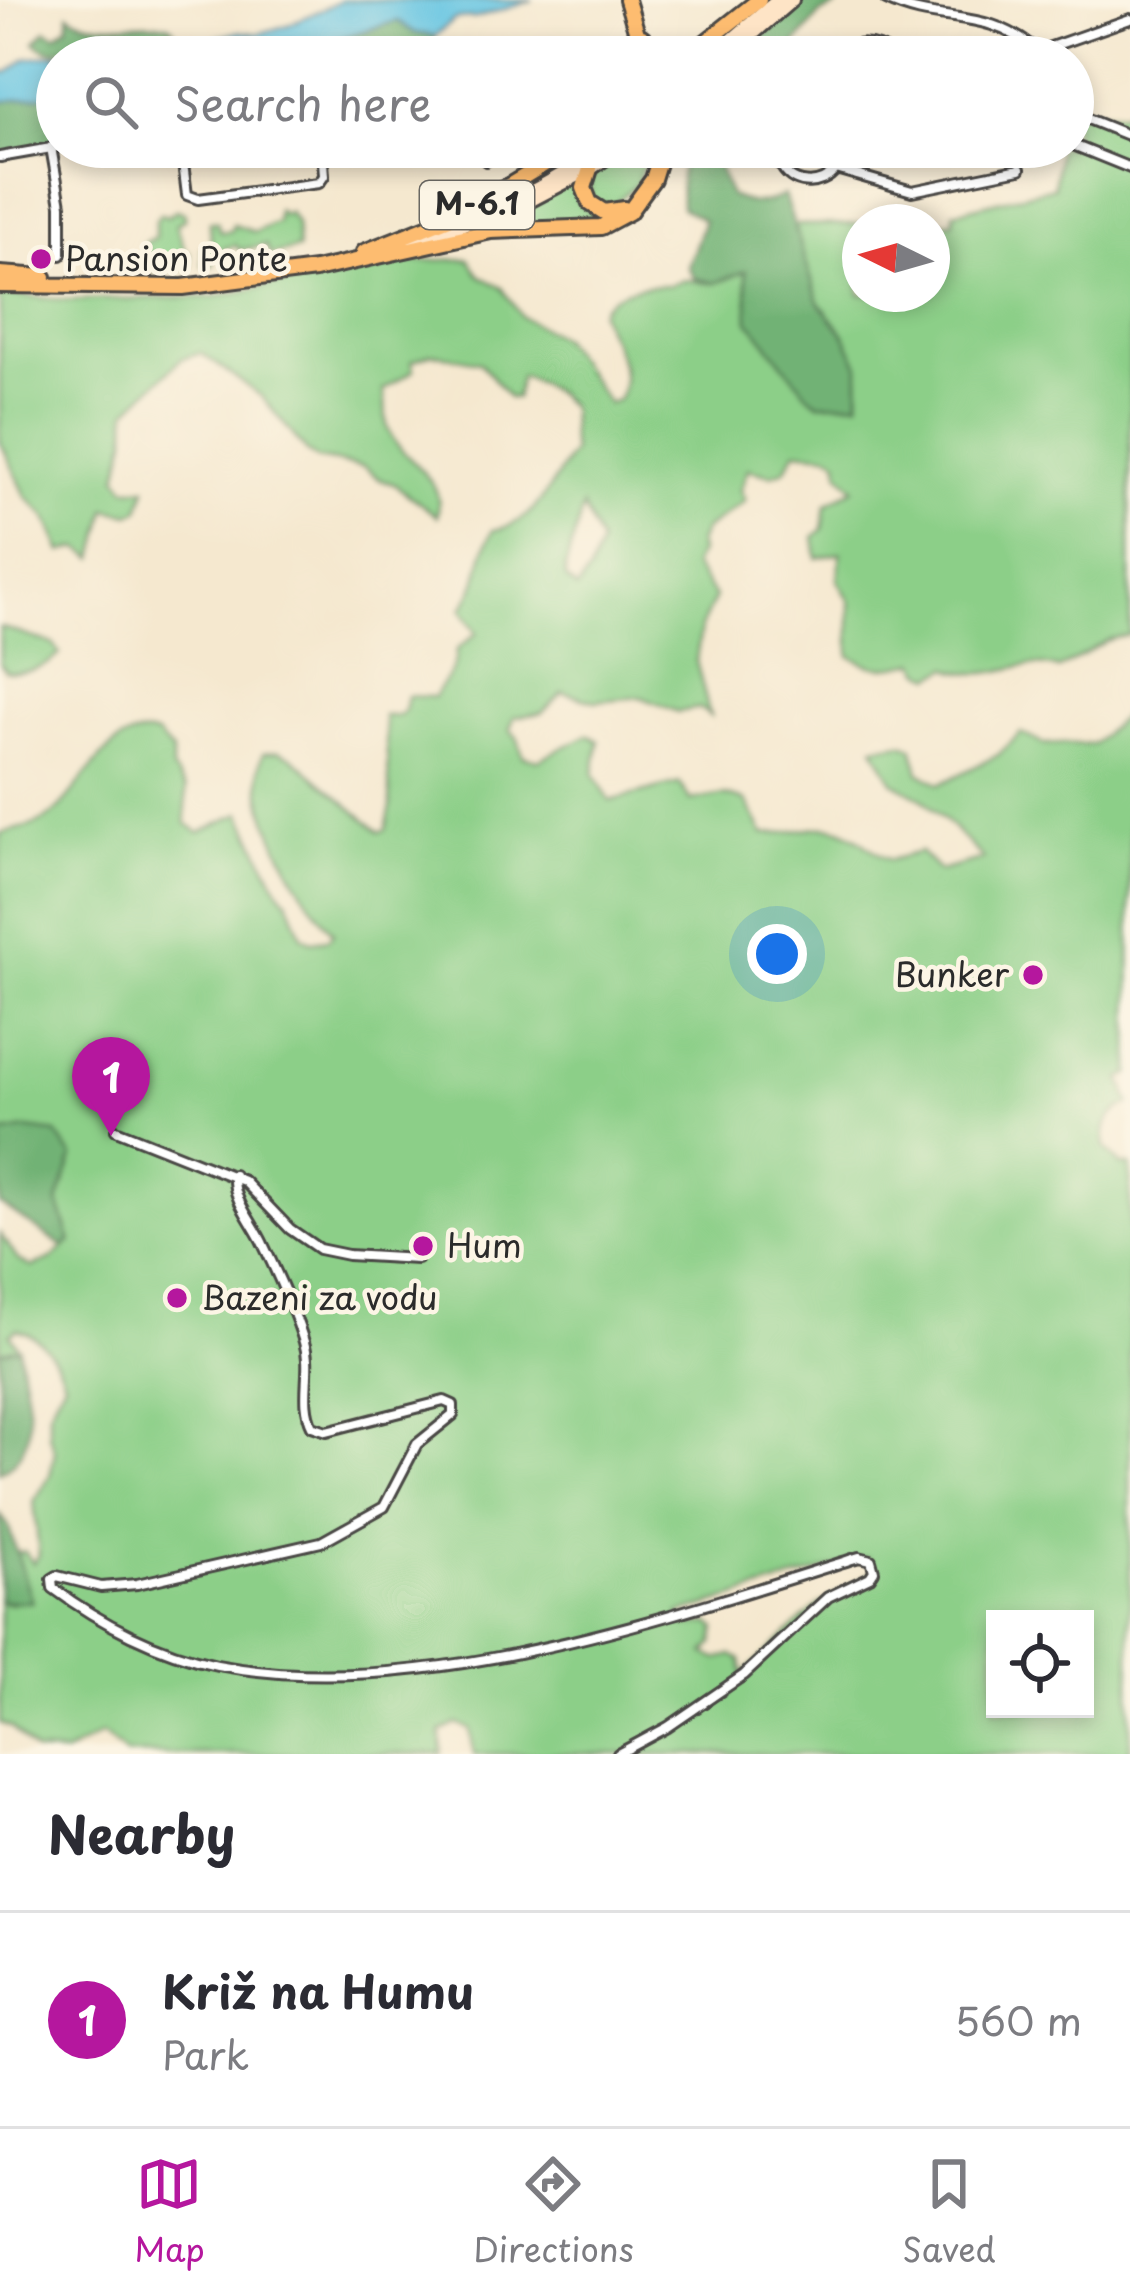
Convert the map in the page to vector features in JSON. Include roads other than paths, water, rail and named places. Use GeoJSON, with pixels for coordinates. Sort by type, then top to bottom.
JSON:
{"type":"FeatureCollection","features":[{"type":"Feature","properties":{"kind":"main road"},"geometry":{"type":"LineString","coordinates":[[627,0],[636,36]]}},
{"type":"Feature","properties":{"kind":"main road"},"geometry":{"type":"LineString","coordinates":[[713,36],[759,0]]}},
{"type":"Feature","properties":{"kind":"main road"},"geometry":{"type":"LineString","coordinates":[[736,36],[778,0]]}},
{"type":"Feature","properties":{"kind":"main road"},"geometry":{"type":"LineString","coordinates":[[750,36],[792,0]]}},
{"type":"Feature","properties":{"kind":"main road"},"geometry":{"type":"LineString","coordinates":[[635,28],[641,36]]}},
{"type":"Feature","properties":{"kind":"main road","name":"M-6.1"},"geometry":{"type":"LineString","coordinates":[[0,274],[182,279],[374,250],[467,211],[537,168]]}},
{"type":"Feature","properties":{"kind":"main road"},"geometry":{"type":"LineString","coordinates":[[374,250],[491,211],[574,168]]}},
{"type":"Feature","properties":{"kind":"main road"},"geometry":{"type":"LineString","coordinates":[[590,169],[584,188],[596,209],[614,213],[638,200],[656,168]]}},
{"type":"Feature","properties":{"kind":"main road"},"geometry":{"type":"LineString","coordinates":[[445,239],[525,205],[590,169]]}},
{"type":"Feature","properties":{"kind":"main road","name":"M-6.1"},"geometry":{"type":"LineString","coordinates":[[0,285],[150,290],[218,284],[370,259],[445,239],[518,229],[601,227],[629,212],[638,200]]}},
{"type":"Feature","properties":{"kind":"street"},"geometry":{"type":"LineString","coordinates":[[886,0],[914,12],[1002,26],[1016,36]]}},
{"type":"Feature","properties":{"kind":"street"},"geometry":{"type":"LineString","coordinates":[[1083,36],[1130,19]]}},
{"type":"Feature","properties":{"kind":"street"},"geometry":{"type":"LineString","coordinates":[[1094,121],[1130,136]]}},
{"type":"Feature","properties":{"kind":"street"},"geometry":{"type":"LineString","coordinates":[[0,157],[36,150]]}},
{"type":"Feature","properties":{"kind":"street"},"geometry":{"type":"LineString","coordinates":[[1094,154],[1130,169]]}},
{"type":"Feature","properties":{"kind":"street"},"geometry":{"type":"LineString","coordinates":[[57,168],[61,255]]}},
{"type":"Feature","properties":{"kind":"street"},"geometry":{"type":"LineString","coordinates":[[183,168],[187,195],[198,199],[319,183],[322,168]]}},
{"type":"Feature","properties":{"kind":"street"},"geometry":{"type":"LineString","coordinates":[[784,168],[790,177],[812,184],[825,181],[836,170],[912,191],[1020,169]]}},
{"type":"Feature","properties":{"kind":"street"},"geometry":{"type":"LineString","coordinates":[[116,1130],[234,1175],[309,1245],[348,1255],[417,1259]]}},
{"type":"Feature","properties":{"kind":"street"},"geometry":{"type":"LineString","coordinates":[[234,1175],[233,1189],[270,1259],[304,1342],[307,1412],[312,1426],[327,1431],[444,1401],[453,1405],[453,1415],[417,1444],[384,1507],[321,1542],[137,1584],[92,1586],[57,1576],[52,1588],[121,1631],[205,1662],[304,1674],[363,1675],[642,1624],[859,1557],[871,1561],[874,1571],[870,1577],[828,1598],[743,1675],[668,1727],[618,1754]]}},
{"type":"Feature","properties":{"kind":"water"},"geometry":{"type":"Polygon","coordinates":[[[343,0],[533,0],[477,18],[455,19],[435,36],[415,33],[397,21],[348,36],[224,36],[258,34],[343,0]]]}},
{"type":"Feature","properties":{"kind":"water"},"geometry":{"type":"Polygon","coordinates":[[[36,57],[36,97],[0,102],[0,74],[36,57]]]}},
{"type":"Feature","properties":{"kind":"place","name":"Pansion Ponte"},"geometry":{"type":"Point","coordinates":[41,259]}},
{"type":"Feature","properties":{"kind":"place","name":"Bunker"},"geometry":{"type":"Point","coordinates":[1033,975]}},
{"type":"Feature","properties":{"kind":"place","name":"Križ na Humu"},"geometry":{"type":"Point","coordinates":[111,1136]}},
{"type":"Feature","properties":{"kind":"place","name":"Hum"},"geometry":{"type":"Point","coordinates":[423,1246]}},
{"type":"Feature","properties":{"kind":"place","name":"Bazeni za vodu"},"geometry":{"type":"Point","coordinates":[177,1298]}}]}
